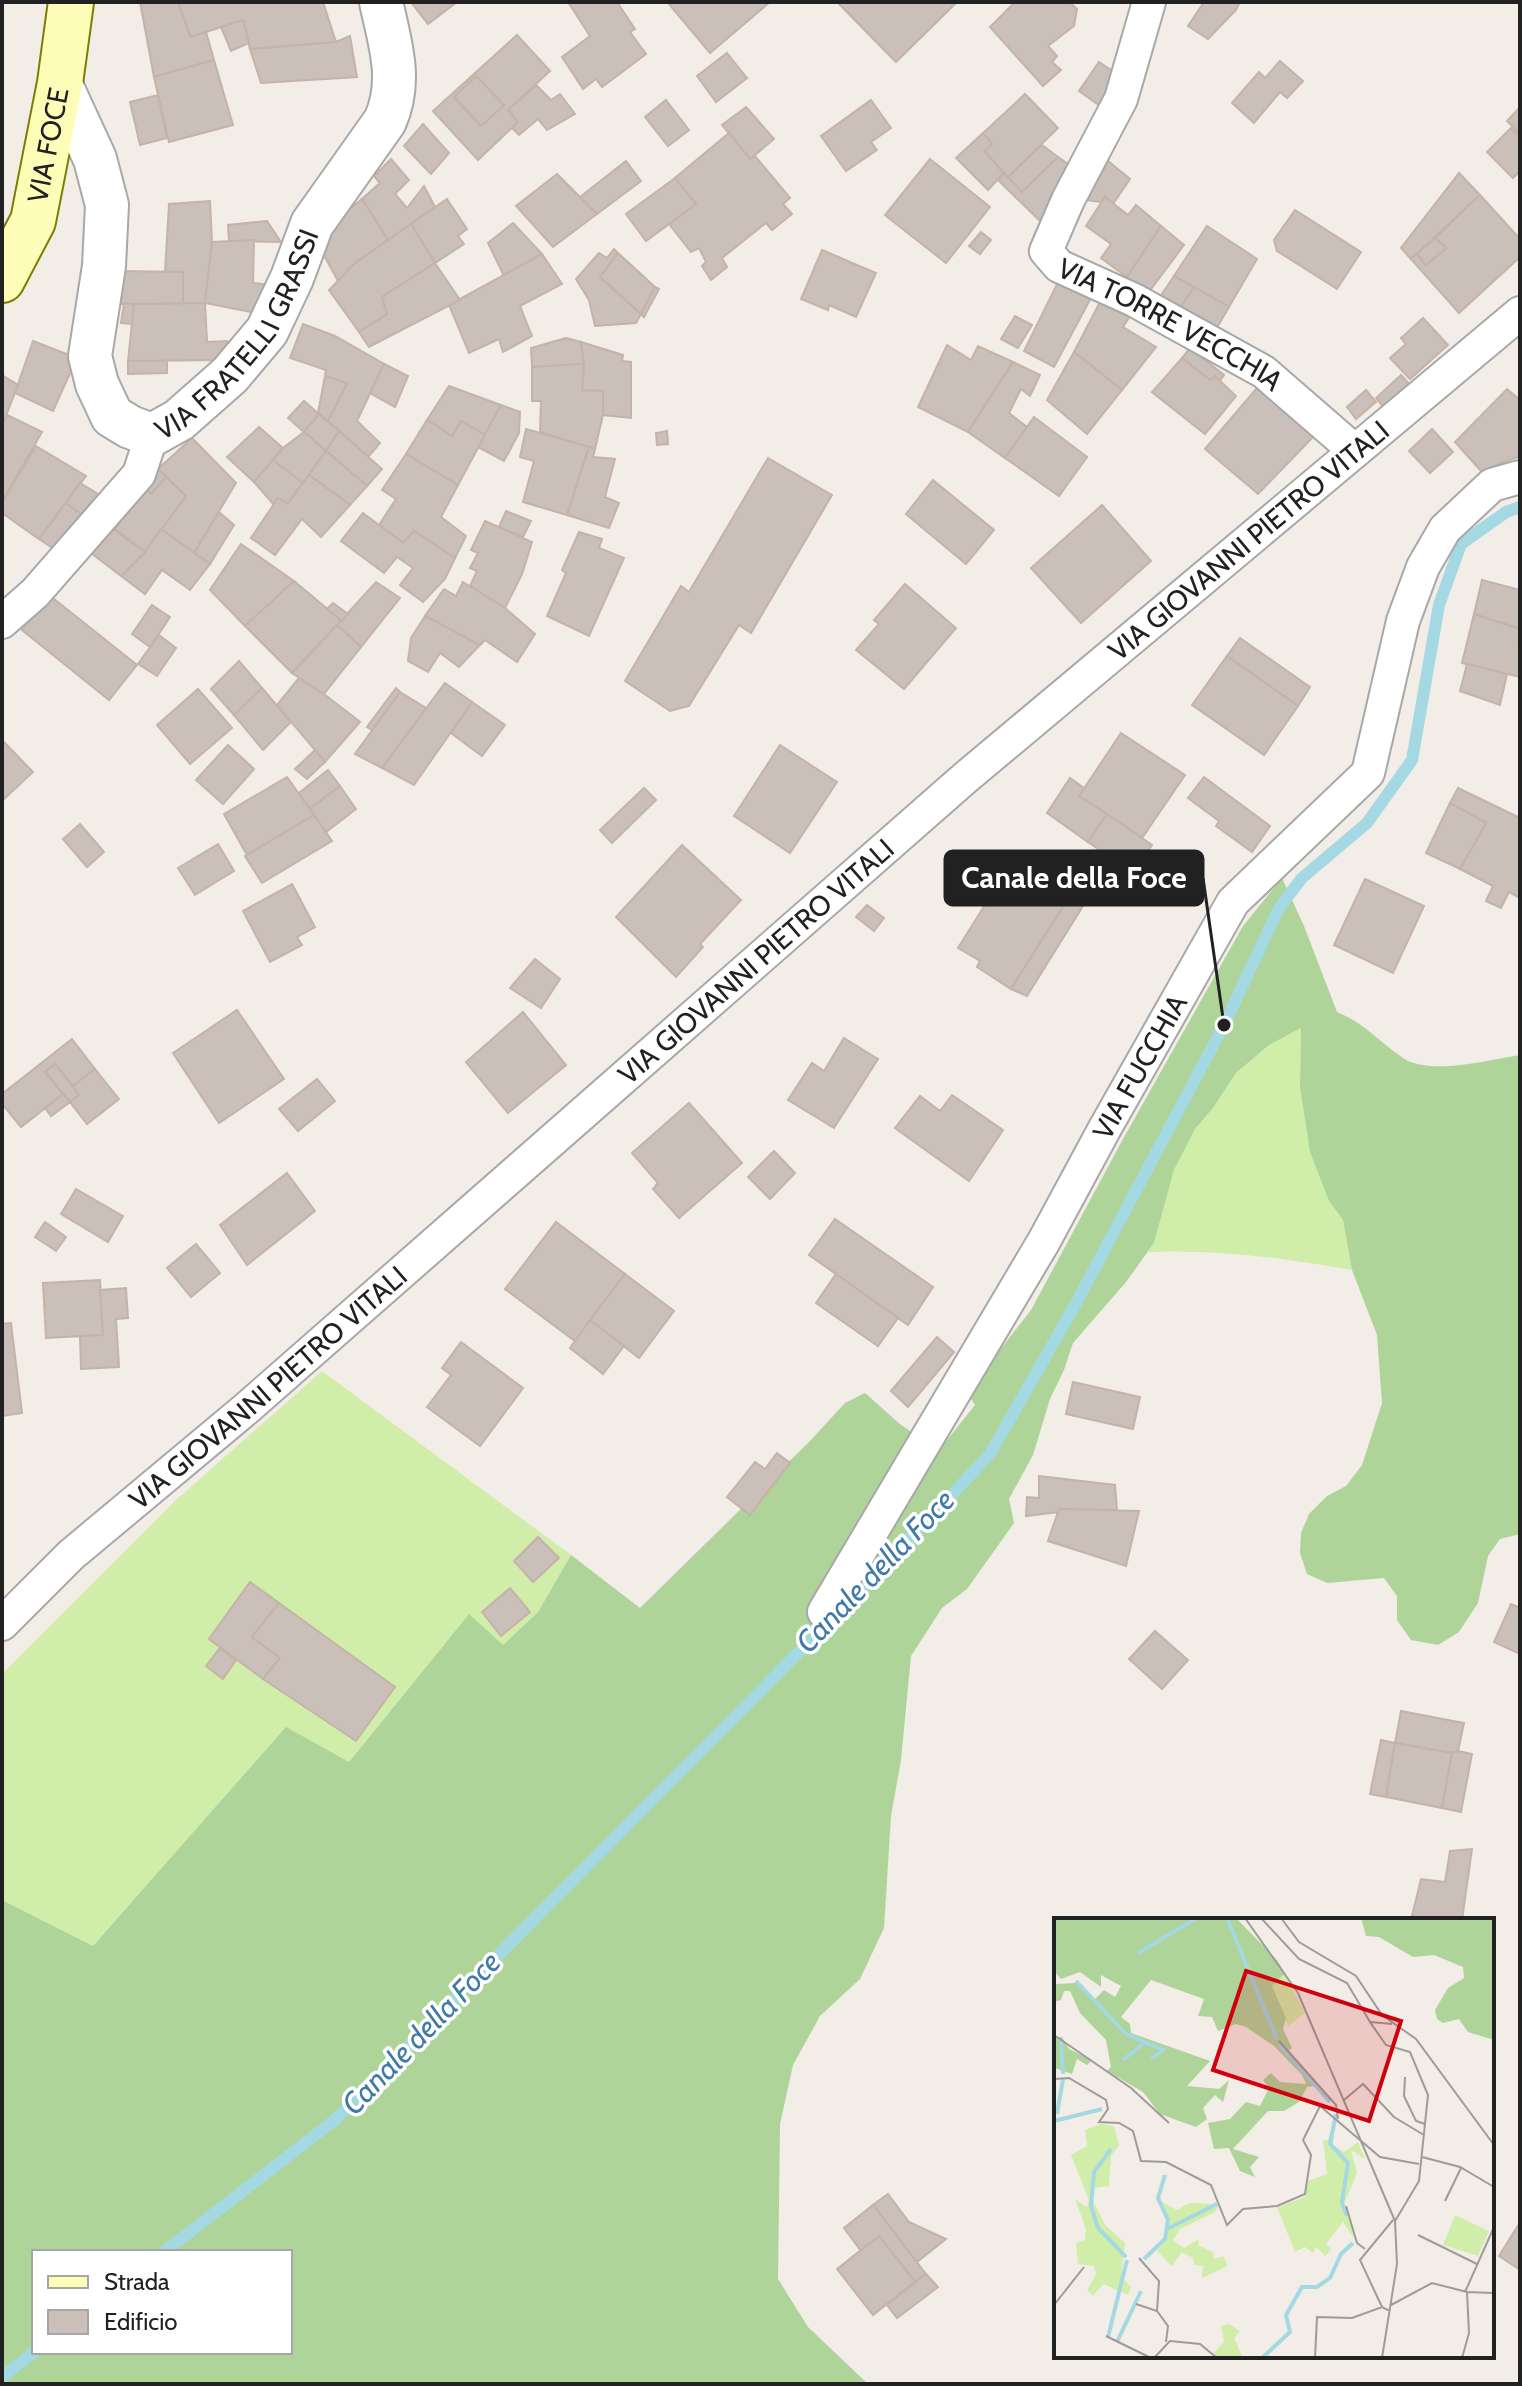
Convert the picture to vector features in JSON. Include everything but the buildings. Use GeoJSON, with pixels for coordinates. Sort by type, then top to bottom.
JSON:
{"type":"FeatureCollection","features":[{"type":"Feature","properties":{"kind":"main road","name":"VIA FOCE"},"geometry":{"type":"LineString","coordinates":[[2,280],[33,221],[60,83],[71,2]]}},
{"type":"Feature","properties":{"kind":"street","name":"VIA FRATELLI GRASSI"},"geometry":{"type":"LineString","coordinates":[[60,83],[95,159],[107,205],[104,266],[90,356],[97,384],[112,416],[152,435],[179,420],[230,375],[267,331],[292,278],[312,224],[385,121],[393,105],[396,70],[381,2]]}},
{"type":"Feature","properties":{"kind":"street","name":"VIA TORRE VECCHIA"},"geometry":{"type":"LineString","coordinates":[[1149,2],[1121,99],[1068,200],[1046,251],[1059,266],[1134,300],[1264,372],[1355,451]]}},
{"type":"Feature","properties":{"kind":"street","name":"VIA GIOVANNI PIETRO VITALI"},"geometry":{"type":"LineString","coordinates":[[2,1624],[71,1555],[247,1408],[965,778],[1520,313]]}},
{"type":"Feature","properties":{"kind":"street"},"geometry":{"type":"LineString","coordinates":[[2,622],[35,593],[139,474],[152,435]]}},
{"type":"Feature","properties":{"kind":"street","name":"VIA FUCCHIA"},"geometry":{"type":"LineString","coordinates":[[824,1612],[1044,1241],[1233,902],[1368,773],[1403,621],[1423,567],[1445,529],[1492,485],[1520,477]]}},
{"type":"Feature","properties":{"kind":"green space"},"geometry":{"type":"Polygon","coordinates":[[[1282,878],[1337,1012],[1415,1063],[1460,1065],[1520,1055],[1520,1534],[1500,1539],[1488,1556],[1478,1603],[1459,1632],[1438,1645],[1411,1640],[1397,1620],[1397,1596],[1384,1578],[1327,1583],[1307,1574],[1300,1553],[1301,1533],[1309,1514],[1327,1496],[1346,1486],[1362,1465],[1382,1403],[1377,1335],[1352,1270],[1343,1220],[1329,1201],[1310,1152],[1300,1087],[1301,1028],[1269,1045],[1236,1073],[1195,1129],[1174,1170],[1154,1243],[1126,1282],[1073,1343],[1050,1399],[1033,1455],[1009,1499],[1014,1523],[967,1589],[942,1608],[911,1656],[901,1760],[891,1816],[884,1928],[860,1979],[820,2016],[793,2065],[780,2124],[778,2279],[808,2327],[868,2384],[2,2384],[2,1900],[93,1946],[286,1727],[349,1762],[469,1614],[503,1645],[538,1612],[571,1555],[640,1608],[845,1403],[865,1393],[901,1425],[939,1450],[975,1405],[967,1392],[1031,1310],[1243,926],[1282,878]]]}},
{"type":"Feature","properties":{"kind":"green space"},"geometry":{"type":"Polygon","coordinates":[[[1301,1028],[1300,1087],[1329,1201],[1343,1220],[1352,1270],[1250,1255],[1148,1252],[1154,1243],[1174,1170],[1195,1129],[1236,1073],[1269,1045],[1301,1028]]]}},
{"type":"Feature","properties":{"kind":"green space"},"geometry":{"type":"Polygon","coordinates":[[[322,1371],[571,1555],[538,1612],[502,1646],[469,1614],[349,1762],[286,1728],[93,1946],[2,1900],[2,1674],[175,1501],[322,1371]]]}},
{"type":"Feature","properties":{"kind":"waterway","name":"Canale della Foce"},"geometry":{"type":"LineString","coordinates":[[167,2250],[336,2119],[895,1555],[990,1454],[1075,1305],[1224,1025],[1279,908],[1302,878],[1367,823],[1412,760],[1439,605],[1461,544],[1506,512],[1520,507]]}},
{"type":"Feature","properties":{"kind":"waterway","name":"Canale della Foce"},"geometry":{"type":"LineString","coordinates":[[2,2377],[32,2354]]}},
{"type":"Feature","properties":{"kind":"place","name":"Canale della Foce"},"geometry":{"type":"Point","coordinates":[1224,1025]}}]}
